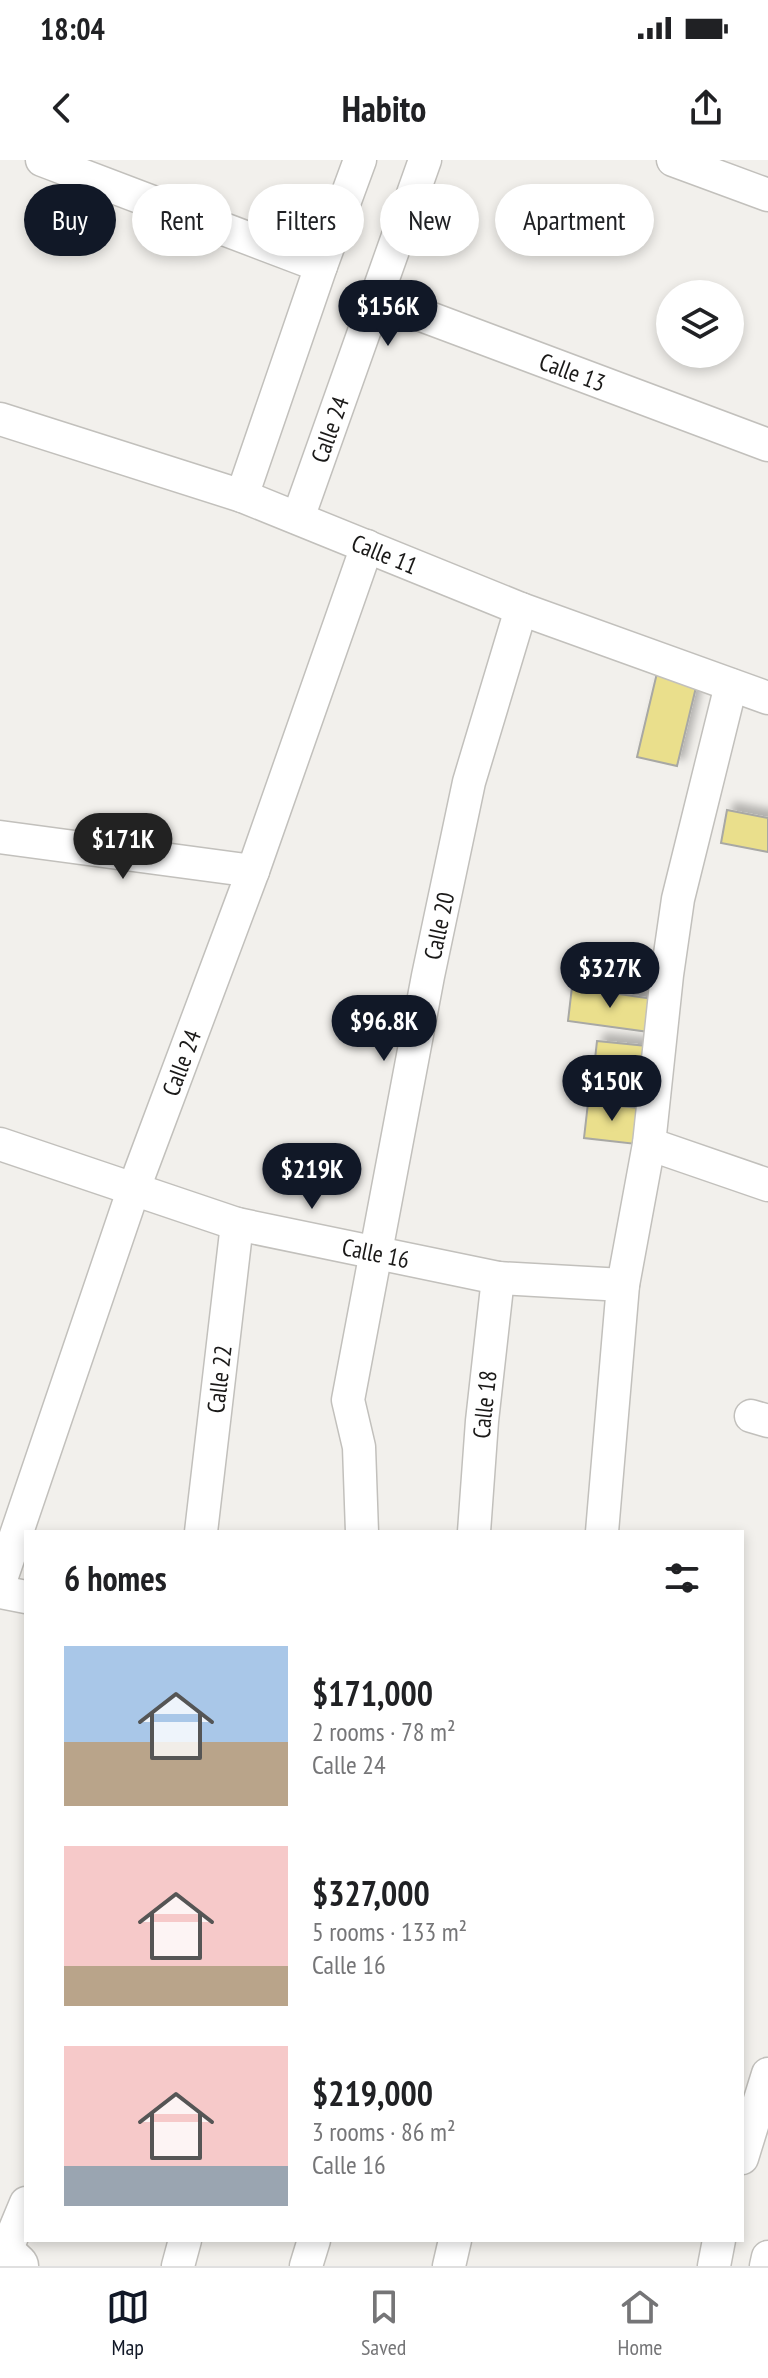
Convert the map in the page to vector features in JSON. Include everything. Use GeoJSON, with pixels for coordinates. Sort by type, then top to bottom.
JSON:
{"type":"FeatureCollection","features":[{"type":"Feature","properties":{"kind":"street"},"geometry":{"type":"LineString","coordinates":[[42,160],[321,266]]}},
{"type":"Feature","properties":{"kind":"street"},"geometry":{"type":"LineString","coordinates":[[242,496],[360,160]]}},
{"type":"Feature","properties":{"kind":"street","name":"Calle 24"},"geometry":{"type":"LineString","coordinates":[[298,518],[425,160]]}},
{"type":"Feature","properties":{"kind":"street"},"geometry":{"type":"LineString","coordinates":[[673,160],[768,195]]}},
{"type":"Feature","properties":{"kind":"street","name":"Calle 13"},"geometry":{"type":"LineString","coordinates":[[376,298],[768,445]]}},
{"type":"Feature","properties":{"kind":"street","name":"Calle 11"},"geometry":{"type":"LineString","coordinates":[[0,419],[242,496],[521,609],[768,698]]}},
{"type":"Feature","properties":{"kind":"street","name":"Calle 24"},"geometry":{"type":"LineString","coordinates":[[0,1582],[133,1191],[253,871],[367,546]]}},
{"type":"Feature","properties":{"kind":"street","name":"Calle 20"},"geometry":{"type":"LineString","coordinates":[[362,1530],[359,1447],[348,1400],[428,976],[469,782],[521,609]]}},
{"type":"Feature","properties":{"kind":"street"},"geometry":{"type":"LineString","coordinates":[[602,1530],[623,1285],[649,1144],[678,899],[731,685]]}},
{"type":"Feature","properties":{"kind":"street"},"geometry":{"type":"LineString","coordinates":[[0,837],[253,871]]}},
{"type":"Feature","properties":{"kind":"street","name":"Calle 16"},"geometry":{"type":"LineString","coordinates":[[0,1144],[237,1224],[498,1278],[623,1285]]}},
{"type":"Feature","properties":{"kind":"street"},"geometry":{"type":"LineString","coordinates":[[649,1144],[768,1185]]}},
{"type":"Feature","properties":{"kind":"street","name":"Calle 22"},"geometry":{"type":"LineString","coordinates":[[201,1530],[237,1224]]}},
{"type":"Feature","properties":{"kind":"street","name":"Calle 18"},"geometry":{"type":"LineString","coordinates":[[474,1530],[482,1421],[498,1278]]}},
{"type":"Feature","properties":{"kind":"street"},"geometry":{"type":"LineString","coordinates":[[0,1592],[24,1597]]}},
{"type":"Feature","properties":{"kind":"street"},"geometry":{"type":"LineString","coordinates":[[744,2152],[768,2074]]}},
{"type":"Feature","properties":{"kind":"street"},"geometry":{"type":"LineString","coordinates":[[5,2260],[24,2208]]}},
{"type":"Feature","properties":{"kind":"street"},"geometry":{"type":"LineString","coordinates":[[178,2266],[184,2242]]}},
{"type":"Feature","properties":{"kind":"street"},"geometry":{"type":"LineString","coordinates":[[306,2266],[313,2242]]}},
{"type":"Feature","properties":{"kind":"street"},"geometry":{"type":"LineString","coordinates":[[449,2266],[455,2242]]}},
{"type":"Feature","properties":{"kind":"street"},"geometry":{"type":"LineString","coordinates":[[714,2266],[719,2242]]}},
{"type":"Feature","properties":{"kind":"street"},"geometry":{"type":"LineString","coordinates":[[766,2266],[768,2257]]}},
{"type":"Feature","properties":{"kind":"building"},"geometry":{"type":"Polygon","coordinates":[[[657,673],[697,683],[677,766],[637,757],[657,673]]]}},
{"type":"Feature","properties":{"kind":"building"},"geometry":{"type":"Polygon","coordinates":[[[727,810],[768,818],[768,852],[721,843],[727,810]]]}},
{"type":"Feature","properties":{"kind":"building"},"geometry":{"type":"Polygon","coordinates":[[[572,987],[653,999],[649,1032],[568,1021],[572,987]]]}},
{"type":"Feature","properties":{"kind":"building"},"geometry":{"type":"Polygon","coordinates":[[[597,1041],[647,1046],[642,1091],[592,1086],[597,1041]]]}},
{"type":"Feature","properties":{"kind":"building"},"geometry":{"type":"Polygon","coordinates":[[[588,1103],[640,1108],[636,1144],[584,1138],[588,1103]]]}}]}
